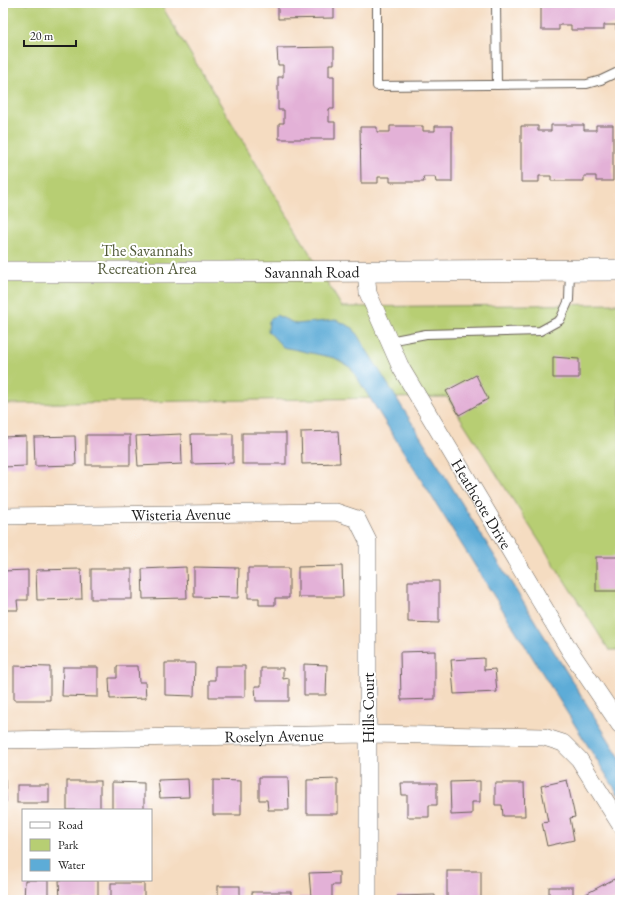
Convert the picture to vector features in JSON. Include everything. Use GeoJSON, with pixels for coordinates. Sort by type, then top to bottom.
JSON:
{"type":"FeatureCollection","features":[{"type":"Feature","properties":{"kind":"street","name":"Savannah Road"},"geometry":{"type":"LineString","coordinates":[[3,272],[620,270]]}},
{"type":"Feature","properties":{"kind":"street","name":"Heathcote Drive"},"geometry":{"type":"LineString","coordinates":[[366,272],[368,293],[401,368],[570,651],[620,725]]}},
{"type":"Feature","properties":{"kind":"street","name":"Wisteria Avenue"},"geometry":{"type":"LineString","coordinates":[[3,516],[336,512],[357,519]]}},
{"type":"Feature","properties":{"kind":"street","name":"Hills Court"},"geometry":{"type":"LineString","coordinates":[[357,519],[368,541],[368,900]]}},
{"type":"Feature","properties":{"kind":"street","name":"Roselyn Avenue"},"geometry":{"type":"LineString","coordinates":[[3,740],[368,734],[544,737],[563,743],[579,759],[620,824]]}},
{"type":"Feature","properties":{"kind":"lane"},"geometry":{"type":"LineString","coordinates":[[377,3],[377,86],[587,84],[601,80],[620,71]]}},
{"type":"Feature","properties":{"kind":"lane"},"geometry":{"type":"LineString","coordinates":[[496,3],[497,85]]}},
{"type":"Feature","properties":{"kind":"lane"},"geometry":{"type":"LineString","coordinates":[[389,341],[426,334],[540,331],[560,320],[569,300],[570,270]]}},
{"type":"Feature","properties":{"kind":"green space","name":"The Savannahs Recreation Area"},"geometry":{"type":"Polygon","coordinates":[[[3,3],[160,3],[342,307],[620,304],[620,650],[609,650],[447,397],[3,404],[3,3]]]}},
{"type":"Feature","properties":{"kind":"water"},"geometry":{"type":"Polygon","coordinates":[[[276,315],[296,324],[336,320],[353,328],[620,758],[620,797],[351,368],[335,358],[283,347],[268,331],[269,321],[276,315]]]}},
{"type":"Feature","properties":{"kind":"building"},"geometry":{"type":"Polygon","coordinates":[[[278,3],[334,3],[334,18],[278,19],[278,3]]]}},
{"type":"Feature","properties":{"kind":"building"},"geometry":{"type":"Polygon","coordinates":[[[541,3],[620,3],[620,30],[616,30],[616,25],[604,25],[604,30],[571,30],[571,25],[559,25],[559,30],[541,30],[541,3]]]}},
{"type":"Feature","properties":{"kind":"building"},"geometry":{"type":"Polygon","coordinates":[[[334,47],[334,64],[329,64],[329,76],[334,76],[334,109],[329,109],[329,122],[335,122],[335,139],[279,139],[279,123],[284,123],[284,110],[278,110],[278,77],[283,77],[283,65],[278,65],[277,48],[334,47]]]}},
{"type":"Feature","properties":{"kind":"building"},"geometry":{"type":"Polygon","coordinates":[[[551,125],[584,125],[584,130],[596,130],[596,125],[613,125],[613,181],[596,181],[596,176],[584,176],[584,181],[551,181],[551,176],[539,176],[539,182],[521,182],[521,126],[538,126],[538,131],[551,131],[551,125]]]}},
{"type":"Feature","properties":{"kind":"building"},"geometry":{"type":"Polygon","coordinates":[[[390,126],[423,126],[423,131],[435,131],[435,126],[452,126],[452,182],[436,182],[435,177],[423,177],[424,182],[390,182],[390,177],[378,177],[378,183],[361,183],[360,127],[377,127],[377,132],[390,132],[390,126]]]}},
{"type":"Feature","properties":{"kind":"building"},"geometry":{"type":"Polygon","coordinates":[[[553,357],[579,359],[579,378],[553,378],[553,357]]]}},
{"type":"Feature","properties":{"kind":"building"},"geometry":{"type":"Polygon","coordinates":[[[476,375],[488,399],[459,415],[446,391],[476,375]]]}},
{"type":"Feature","properties":{"kind":"building"},"geometry":{"type":"Polygon","coordinates":[[[338,431],[340,463],[302,464],[301,432],[338,431]]]}},
{"type":"Feature","properties":{"kind":"building"},"geometry":{"type":"Polygon","coordinates":[[[242,433],[286,433],[286,464],[242,464],[242,433]]]}},
{"type":"Feature","properties":{"kind":"building"},"geometry":{"type":"Polygon","coordinates":[[[181,434],[182,464],[138,466],[136,436],[181,434]]]}},
{"type":"Feature","properties":{"kind":"building"},"geometry":{"type":"Polygon","coordinates":[[[191,434],[233,434],[233,463],[192,464],[191,434]]]}},
{"type":"Feature","properties":{"kind":"building"},"geometry":{"type":"Polygon","coordinates":[[[86,435],[130,435],[130,465],[86,465],[86,435]]]}},
{"type":"Feature","properties":{"kind":"building"},"geometry":{"type":"Polygon","coordinates":[[[26,436],[26,466],[3,467],[3,437],[26,436]]]}},
{"type":"Feature","properties":{"kind":"building"},"geometry":{"type":"Polygon","coordinates":[[[75,436],[76,465],[35,466],[34,437],[75,436]]]}},
{"type":"Feature","properties":{"kind":"building"},"geometry":{"type":"Polygon","coordinates":[[[596,557],[620,557],[620,591],[596,591],[596,557]]]}},
{"type":"Feature","properties":{"kind":"building"},"geometry":{"type":"Polygon","coordinates":[[[342,566],[343,597],[298,597],[298,567],[342,566]]]}},
{"type":"Feature","properties":{"kind":"building"},"geometry":{"type":"Polygon","coordinates":[[[186,567],[187,598],[143,599],[142,569],[186,567]]]}},
{"type":"Feature","properties":{"kind":"building"},"geometry":{"type":"Polygon","coordinates":[[[194,567],[239,568],[238,598],[194,597],[194,567]]]}},
{"type":"Feature","properties":{"kind":"building"},"geometry":{"type":"Polygon","coordinates":[[[248,568],[289,568],[289,598],[275,598],[275,605],[259,605],[259,598],[248,598],[248,568]]]}},
{"type":"Feature","properties":{"kind":"building"},"geometry":{"type":"Polygon","coordinates":[[[81,569],[82,599],[37,600],[36,570],[81,569]]]}},
{"type":"Feature","properties":{"kind":"building"},"geometry":{"type":"Polygon","coordinates":[[[91,569],[132,569],[132,599],[91,599],[91,569]]]}},
{"type":"Feature","properties":{"kind":"building"},"geometry":{"type":"Polygon","coordinates":[[[28,570],[28,600],[17,600],[18,610],[3,610],[3,571],[28,570]]]}},
{"type":"Feature","properties":{"kind":"building"},"geometry":{"type":"Polygon","coordinates":[[[408,581],[439,581],[439,623],[408,622],[408,581]]]}},
{"type":"Feature","properties":{"kind":"building"},"geometry":{"type":"Polygon","coordinates":[[[435,651],[435,699],[401,700],[400,652],[435,651]]]}},
{"type":"Feature","properties":{"kind":"building"},"geometry":{"type":"Polygon","coordinates":[[[484,658],[484,670],[495,669],[497,692],[454,694],[451,660],[484,658]]]}},
{"type":"Feature","properties":{"kind":"building"},"geometry":{"type":"Polygon","coordinates":[[[165,663],[195,663],[194,696],[165,695],[165,663]]]}},
{"type":"Feature","properties":{"kind":"building"},"geometry":{"type":"Polygon","coordinates":[[[304,664],[327,665],[326,695],[304,695],[304,664]]]}},
{"type":"Feature","properties":{"kind":"building"},"geometry":{"type":"Polygon","coordinates":[[[14,666],[50,667],[50,700],[14,700],[14,666]]]}},
{"type":"Feature","properties":{"kind":"building"},"geometry":{"type":"Polygon","coordinates":[[[117,666],[138,666],[139,682],[145,682],[146,698],[110,699],[109,678],[117,678],[117,666]]]}},
{"type":"Feature","properties":{"kind":"building"},"geometry":{"type":"Polygon","coordinates":[[[215,666],[245,666],[245,697],[209,697],[209,680],[215,680],[215,666]]]}},
{"type":"Feature","properties":{"kind":"building"},"geometry":{"type":"Polygon","coordinates":[[[63,667],[98,667],[98,697],[62,696],[63,667]]]}},
{"type":"Feature","properties":{"kind":"building"},"geometry":{"type":"Polygon","coordinates":[[[261,668],[283,668],[283,679],[289,678],[289,701],[256,701],[255,686],[261,686],[261,668]]]}},
{"type":"Feature","properties":{"kind":"building"},"geometry":{"type":"Polygon","coordinates":[[[259,777],[288,777],[289,810],[268,810],[267,800],[259,800],[259,777]]]}},
{"type":"Feature","properties":{"kind":"building"},"geometry":{"type":"Polygon","coordinates":[[[188,779],[189,797],[160,798],[158,780],[188,779]]]}},
{"type":"Feature","properties":{"kind":"building"},"geometry":{"type":"Polygon","coordinates":[[[338,779],[338,814],[307,814],[307,780],[338,779]]]}},
{"type":"Feature","properties":{"kind":"building"},"geometry":{"type":"Polygon","coordinates":[[[3,780],[5,780],[6,802],[3,802],[3,780]]]}},
{"type":"Feature","properties":{"kind":"building"},"geometry":{"type":"Polygon","coordinates":[[[213,780],[241,781],[241,815],[213,815],[213,780]]]}},
{"type":"Feature","properties":{"kind":"building"},"geometry":{"type":"Polygon","coordinates":[[[567,780],[575,817],[570,818],[574,840],[547,846],[542,823],[548,822],[541,786],[567,780]]]}},
{"type":"Feature","properties":{"kind":"building"},"geometry":{"type":"Polygon","coordinates":[[[67,781],[100,781],[100,809],[67,809],[67,781]]]}},
{"type":"Feature","properties":{"kind":"building"},"geometry":{"type":"Polygon","coordinates":[[[480,781],[480,802],[472,802],[472,814],[451,815],[450,782],[480,781]]]}},
{"type":"Feature","properties":{"kind":"building"},"geometry":{"type":"Polygon","coordinates":[[[112,782],[144,783],[144,809],[112,809],[112,782]]]}},
{"type":"Feature","properties":{"kind":"building"},"geometry":{"type":"Polygon","coordinates":[[[401,783],[437,783],[437,805],[429,805],[429,817],[407,817],[407,795],[402,795],[401,783]]]}},
{"type":"Feature","properties":{"kind":"building"},"geometry":{"type":"Polygon","coordinates":[[[495,783],[524,783],[525,816],[503,816],[502,805],[495,805],[495,783]]]}},
{"type":"Feature","properties":{"kind":"building"},"geometry":{"type":"Polygon","coordinates":[[[17,785],[49,785],[49,803],[17,803],[17,785]]]}},
{"type":"Feature","properties":{"kind":"building"},"geometry":{"type":"Polygon","coordinates":[[[447,871],[481,871],[481,900],[447,900],[447,871]]]}},
{"type":"Feature","properties":{"kind":"building"},"geometry":{"type":"Polygon","coordinates":[[[339,872],[339,885],[332,885],[332,900],[299,900],[299,897],[311,897],[309,873],[339,872]]]}},
{"type":"Feature","properties":{"kind":"building"},"geometry":{"type":"Polygon","coordinates":[[[614,879],[620,890],[620,900],[584,900],[582,896],[614,879]]]}},
{"type":"Feature","properties":{"kind":"building"},"geometry":{"type":"Polygon","coordinates":[[[25,881],[48,881],[48,900],[24,900],[25,881]]]}},
{"type":"Feature","properties":{"kind":"building"},"geometry":{"type":"Polygon","coordinates":[[[59,881],[98,881],[98,900],[60,900],[59,881]]]}},
{"type":"Feature","properties":{"kind":"building"},"geometry":{"type":"Polygon","coordinates":[[[111,883],[144,883],[144,900],[111,900],[111,883]]]}},
{"type":"Feature","properties":{"kind":"building"},"geometry":{"type":"Polygon","coordinates":[[[218,886],[240,886],[240,900],[218,900],[218,886]]]}},
{"type":"Feature","properties":{"kind":"building"},"geometry":{"type":"Polygon","coordinates":[[[549,887],[573,887],[573,900],[549,900],[549,887]]]}},
{"type":"Feature","properties":{"kind":"building"},"geometry":{"type":"Polygon","coordinates":[[[252,892],[291,892],[291,900],[252,900],[252,892]]]}},
{"type":"Feature","properties":{"kind":"building"},"geometry":{"type":"Polygon","coordinates":[[[435,895],[435,900],[397,900],[397,896],[435,895]]]}}]}
